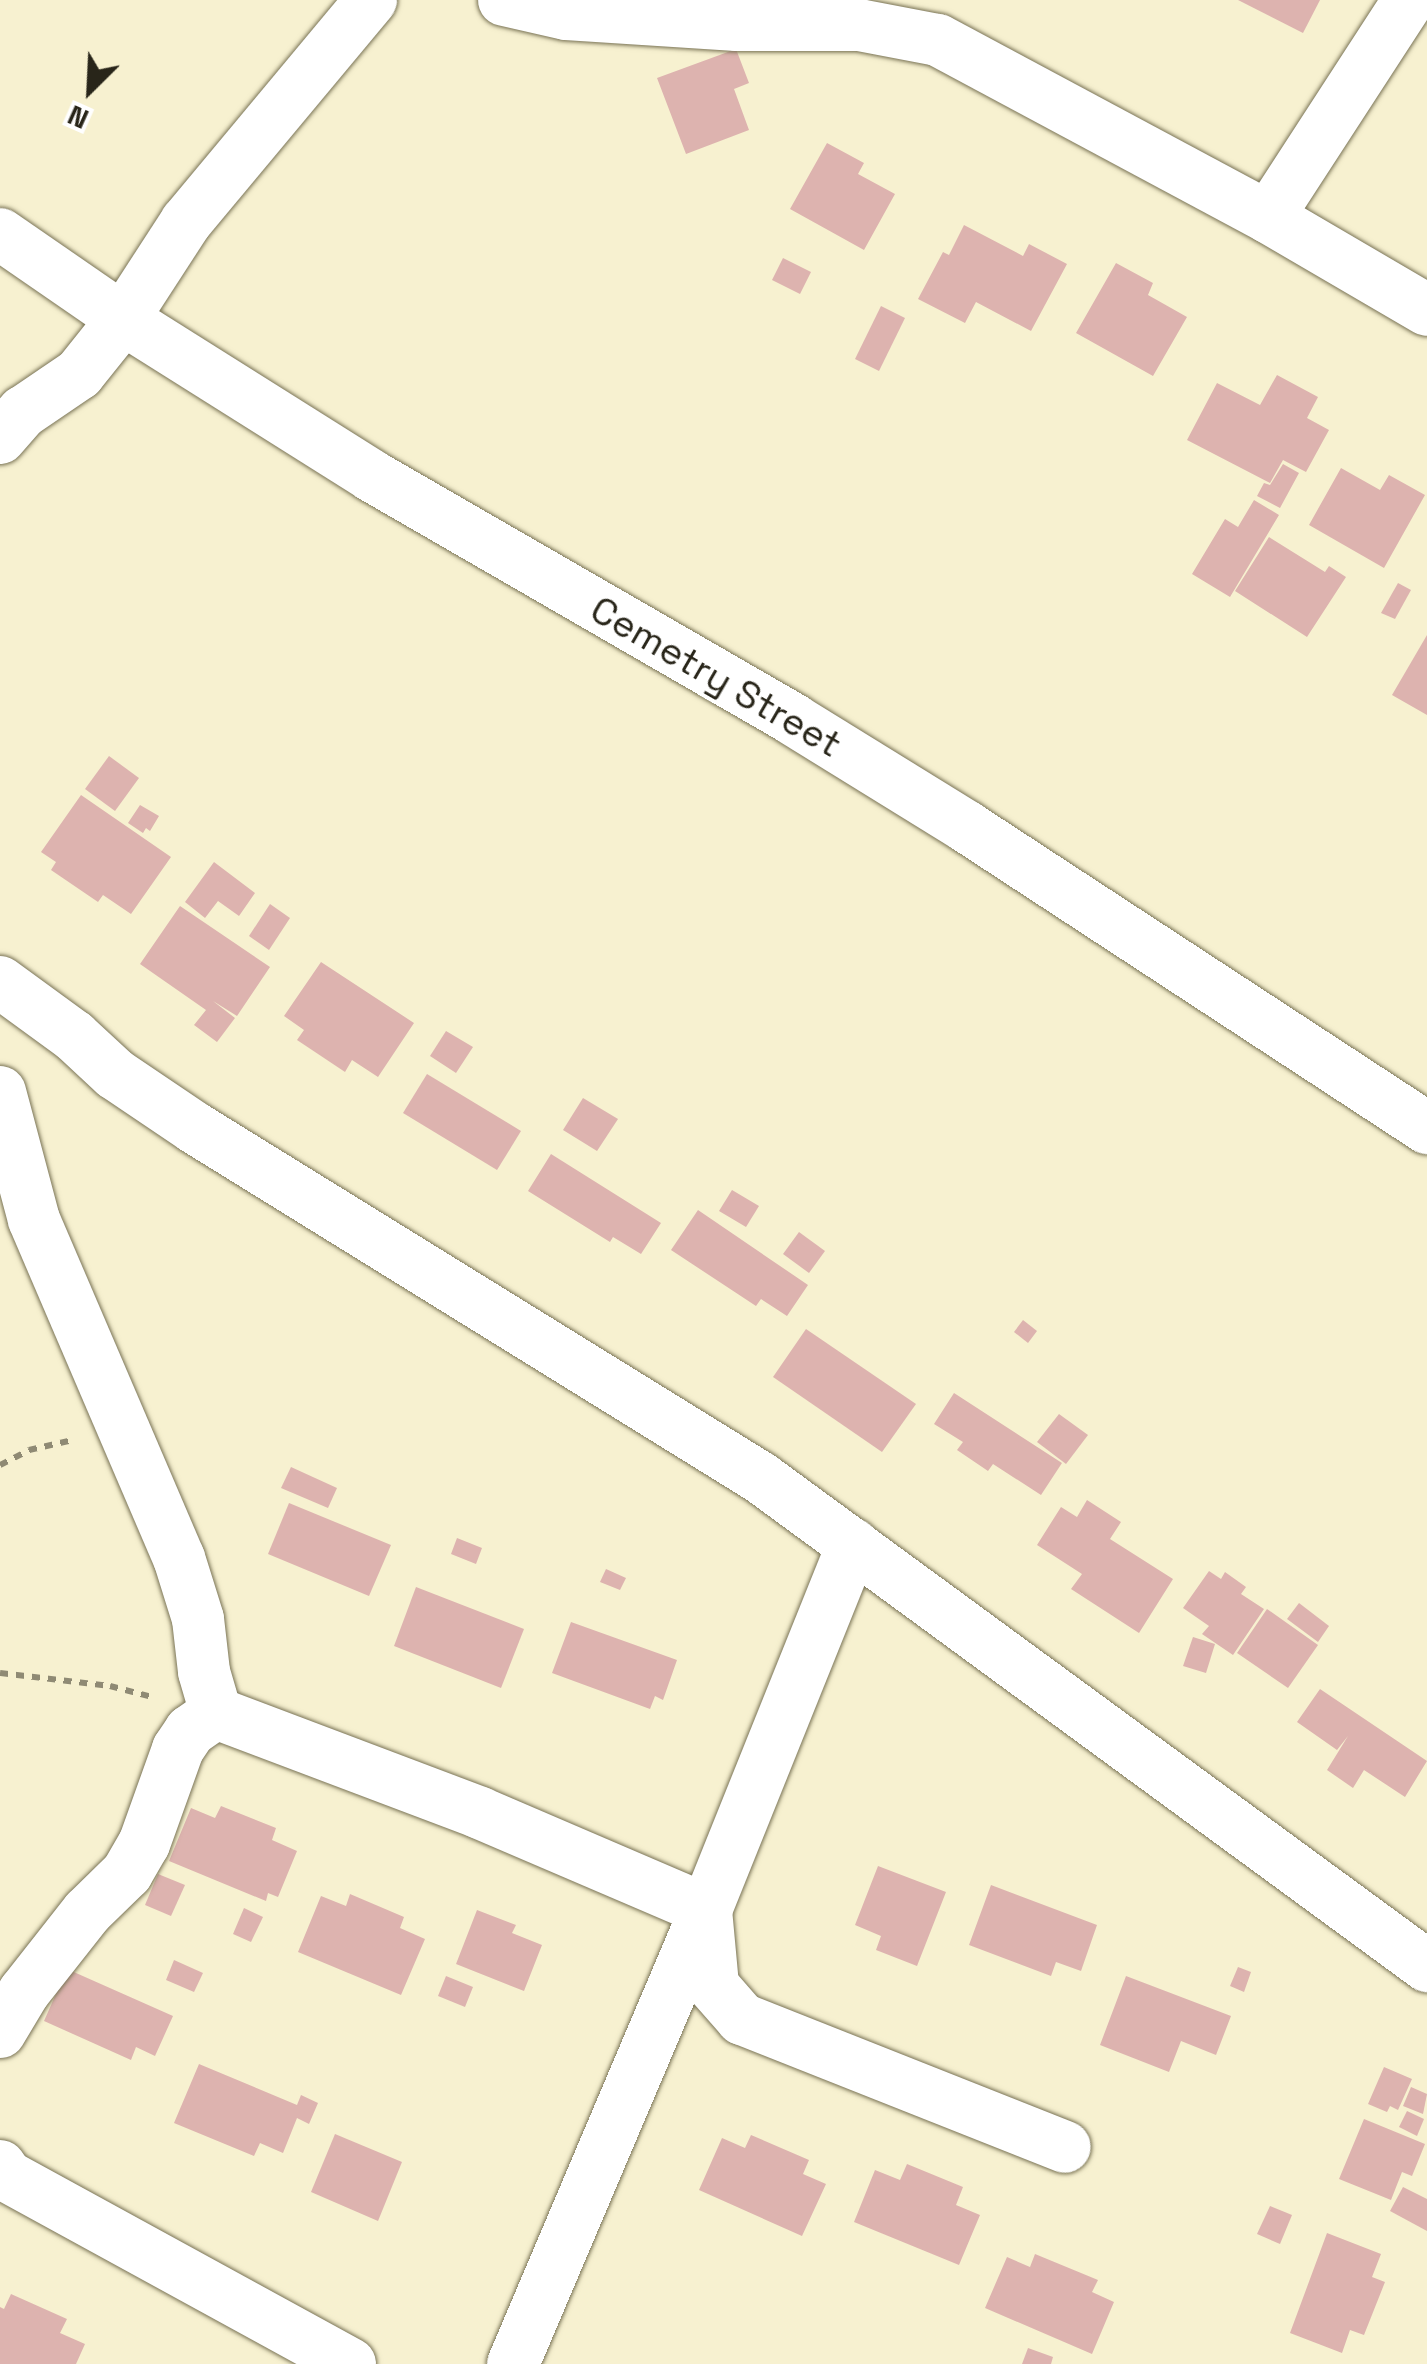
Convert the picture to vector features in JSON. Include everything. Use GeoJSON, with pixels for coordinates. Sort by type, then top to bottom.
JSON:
{"type":"FeatureCollection","features":[{"type":"Feature","properties":{"kind":"street"},"geometry":{"type":"LineString","coordinates":[[0,438],[23,412],[79,374],[123,319],[186,222],[371,0]]}},
{"type":"Feature","properties":{"kind":"street"},"geometry":{"type":"LineString","coordinates":[[504,0],[566,14],[737,24],[859,25],[932,20],[1427,310]]}},
{"type":"Feature","properties":{"kind":"street"},"geometry":{"type":"LineString","coordinates":[[1268,217],[1409,0]]}},
{"type":"Feature","properties":{"kind":"street","name":"Cemetry Street"},"geometry":{"type":"LineString","coordinates":[[0,234],[123,319],[372,476],[920,798],[1427,1128]]}},
{"type":"Feature","properties":{"kind":"street"},"geometry":{"type":"LineString","coordinates":[[0,982],[74,1036],[115,1074],[195,1128],[673,1420],[853,1544],[1427,1966]]}},
{"type":"Feature","properties":{"kind":"street"},"geometry":{"type":"LineString","coordinates":[[0,1092],[34,1220],[137,1468],[179,1558],[198,1619],[204,1672],[216,1713]]}},
{"type":"Feature","properties":{"kind":"street"},"geometry":{"type":"LineString","coordinates":[[513,2364],[706,1910],[853,1544]]}},
{"type":"Feature","properties":{"kind":"street"},"geometry":{"type":"LineString","coordinates":[[216,1713],[480,1813],[706,1910]]}},
{"type":"Feature","properties":{"kind":"street"},"geometry":{"type":"LineString","coordinates":[[0,2032],[24,1992],[87,1912],[127,1873],[144,1844],[178,1749],[190,1731],[216,1713]]}},
{"type":"Feature","properties":{"kind":"street"},"geometry":{"type":"LineString","coordinates":[[706,1910],[713,1986],[742,2019],[1064,2147]]}},
{"type":"Feature","properties":{"kind":"street"},"geometry":{"type":"LineString","coordinates":[[0,2166],[7,2176],[350,2364]]}},
{"type":"Feature","properties":{"kind":"path"},"geometry":{"type":"LineString","coordinates":[[0,1465],[29,1450],[74,1440],[112,1452],[137,1468]]}},
{"type":"Feature","properties":{"kind":"path"},"geometry":{"type":"LineString","coordinates":[[0,1673],[110,1686],[216,1713]]}},
{"type":"Feature","properties":{"kind":"building"},"geometry":{"type":"Polygon","coordinates":[[[1238,0],[1320,0],[1303,33],[1238,0]]]}},
{"type":"Feature","properties":{"kind":"building"},"geometry":{"type":"Polygon","coordinates":[[[736,49],[749,83],[734,89],[749,130],[686,154],[657,78],[736,49]]]}},
{"type":"Feature","properties":{"kind":"building"},"geometry":{"type":"Polygon","coordinates":[[[827,143],[864,163],[858,174],[895,194],[864,250],[790,209],[827,143]]]}},
{"type":"Feature","properties":{"kind":"building"},"geometry":{"type":"Polygon","coordinates":[[[964,225],[1023,256],[1029,244],[1067,264],[1031,331],[976,302],[965,323],[918,299],[943,252],[949,255],[964,225]]]}},
{"type":"Feature","properties":{"kind":"building"},"geometry":{"type":"Polygon","coordinates":[[[783,258],[811,272],[800,294],[772,280],[783,258]]]}},
{"type":"Feature","properties":{"kind":"building"},"geometry":{"type":"Polygon","coordinates":[[[1116,263],[1153,283],[1148,295],[1187,317],[1153,376],[1076,333],[1116,263]]]}},
{"type":"Feature","properties":{"kind":"building"},"geometry":{"type":"Polygon","coordinates":[[[881,306],[905,318],[879,371],[855,359],[881,306]]]}},
{"type":"Feature","properties":{"kind":"building"},"geometry":{"type":"Polygon","coordinates":[[[1277,375],[1318,397],[1307,418],[1329,430],[1306,472],[1283,460],[1270,483],[1187,440],[1217,383],[1260,405],[1277,375]]]}},
{"type":"Feature","properties":{"kind":"building"},"geometry":{"type":"Polygon","coordinates":[[[1283,464],[1299,473],[1280,508],[1257,496],[1264,483],[1270,485],[1283,464]]]}},
{"type":"Feature","properties":{"kind":"building"},"geometry":{"type":"Polygon","coordinates":[[[1341,468],[1380,490],[1389,475],[1425,495],[1384,568],[1309,525],[1341,468]]]}},
{"type":"Feature","properties":{"kind":"building"},"geometry":{"type":"Polygon","coordinates":[[[1254,500],[1279,515],[1230,597],[1192,574],[1225,519],[1238,527],[1254,500]]]}},
{"type":"Feature","properties":{"kind":"building"},"geometry":{"type":"Polygon","coordinates":[[[1269,537],[1325,572],[1329,566],[1346,577],[1307,637],[1235,591],[1269,537]]]}},
{"type":"Feature","properties":{"kind":"building"},"geometry":{"type":"Polygon","coordinates":[[[1398,583],[1411,590],[1395,619],[1381,613],[1398,583]]]}},
{"type":"Feature","properties":{"kind":"building"},"geometry":{"type":"Polygon","coordinates":[[[1427,635],[1427,715],[1392,695],[1427,635]]]}},
{"type":"Feature","properties":{"kind":"building"},"geometry":{"type":"Polygon","coordinates":[[[109,756],[139,778],[115,811],[85,789],[109,756]]]}},
{"type":"Feature","properties":{"kind":"building"},"geometry":{"type":"Polygon","coordinates":[[[81,795],[171,857],[131,914],[103,895],[98,902],[51,870],[56,862],[41,852],[81,795]]]}},
{"type":"Feature","properties":{"kind":"building"},"geometry":{"type":"Polygon","coordinates":[[[140,805],[159,816],[150,831],[146,828],[143,833],[128,823],[140,805]]]}},
{"type":"Feature","properties":{"kind":"building"},"geometry":{"type":"Polygon","coordinates":[[[214,862],[255,893],[239,916],[218,901],[205,918],[185,902],[214,862]]]}},
{"type":"Feature","properties":{"kind":"building"},"geometry":{"type":"Polygon","coordinates":[[[270,904],[290,918],[269,950],[249,936],[270,904]]]}},
{"type":"Feature","properties":{"kind":"building"},"geometry":{"type":"Polygon","coordinates":[[[180,906],[270,967],[237,1016],[213,1001],[235,1018],[217,1042],[194,1025],[206,1010],[140,964],[180,906]]]}},
{"type":"Feature","properties":{"kind":"building"},"geometry":{"type":"Polygon","coordinates":[[[321,962],[414,1023],[378,1077],[352,1060],[345,1072],[297,1040],[304,1030],[284,1016],[321,962]]]}},
{"type":"Feature","properties":{"kind":"building"},"geometry":{"type":"Polygon","coordinates":[[[446,1031],[473,1047],[456,1073],[430,1056],[446,1031]]]}},
{"type":"Feature","properties":{"kind":"building"},"geometry":{"type":"Polygon","coordinates":[[[427,1074],[521,1131],[497,1170],[403,1113],[427,1074]]]}},
{"type":"Feature","properties":{"kind":"building"},"geometry":{"type":"Polygon","coordinates":[[[583,1098],[618,1119],[597,1151],[563,1130],[583,1098]]]}},
{"type":"Feature","properties":{"kind":"building"},"geometry":{"type":"Polygon","coordinates":[[[551,1154],[661,1223],[641,1254],[613,1237],[610,1242],[528,1191],[551,1154]]]}},
{"type":"Feature","properties":{"kind":"building"},"geometry":{"type":"Polygon","coordinates":[[[732,1190],[759,1206],[746,1227],[719,1211],[732,1190]]]}},
{"type":"Feature","properties":{"kind":"building"},"geometry":{"type":"Polygon","coordinates":[[[698,1210],[808,1285],[787,1316],[761,1299],[756,1306],[671,1250],[698,1210]]]}},
{"type":"Feature","properties":{"kind":"building"},"geometry":{"type":"Polygon","coordinates":[[[799,1232],[825,1251],[809,1273],[783,1254],[799,1232]]]}},
{"type":"Feature","properties":{"kind":"building"},"geometry":{"type":"Polygon","coordinates":[[[1023,1320],[1037,1331],[1028,1343],[1014,1332],[1023,1320]]]}},
{"type":"Feature","properties":{"kind":"building"},"geometry":{"type":"Polygon","coordinates":[[[806,1329],[916,1404],[882,1452],[773,1377],[806,1329]]]}},
{"type":"Feature","properties":{"kind":"building"},"geometry":{"type":"Polygon","coordinates":[[[954,1393],[1062,1463],[1041,1495],[993,1464],[988,1471],[957,1450],[963,1442],[934,1424],[954,1393]]]}},
{"type":"Feature","properties":{"kind":"building"},"geometry":{"type":"Polygon","coordinates":[[[1059,1414],[1088,1435],[1066,1464],[1037,1442],[1059,1414]]]}},
{"type":"Feature","properties":{"kind":"building"},"geometry":{"type":"Polygon","coordinates":[[[291,1467],[337,1488],[328,1508],[281,1488],[291,1467]]]}},
{"type":"Feature","properties":{"kind":"building"},"geometry":{"type":"Polygon","coordinates":[[[1087,1500],[1121,1522],[1110,1539],[1173,1579],[1139,1633],[1071,1589],[1082,1574],[1037,1545],[1061,1507],[1077,1517],[1087,1500]]]}},
{"type":"Feature","properties":{"kind":"building"},"geometry":{"type":"Polygon","coordinates":[[[289,1503],[391,1545],[369,1596],[268,1554],[289,1503]]]}},
{"type":"Feature","properties":{"kind":"building"},"geometry":{"type":"Polygon","coordinates":[[[457,1538],[482,1548],[476,1564],[451,1554],[457,1538]]]}},
{"type":"Feature","properties":{"kind":"building"},"geometry":{"type":"Polygon","coordinates":[[[606,1569],[626,1578],[620,1590],[600,1582],[606,1569]]]}},
{"type":"Feature","properties":{"kind":"building"},"geometry":{"type":"Polygon","coordinates":[[[1209,1571],[1221,1579],[1225,1572],[1246,1587],[1241,1594],[1264,1609],[1233,1655],[1202,1634],[1209,1626],[1183,1608],[1209,1571]]]}},
{"type":"Feature","properties":{"kind":"building"},"geometry":{"type":"Polygon","coordinates":[[[416,1587],[524,1629],[501,1688],[394,1646],[416,1587]]]}},
{"type":"Feature","properties":{"kind":"building"},"geometry":{"type":"Polygon","coordinates":[[[1299,1603],[1329,1626],[1318,1642],[1287,1619],[1299,1603]]]}},
{"type":"Feature","properties":{"kind":"building"},"geometry":{"type":"Polygon","coordinates":[[[1267,1609],[1318,1645],[1288,1688],[1237,1653],[1267,1609]]]}},
{"type":"Feature","properties":{"kind":"building"},"geometry":{"type":"Polygon","coordinates":[[[571,1622],[677,1660],[663,1700],[655,1696],[650,1709],[552,1673],[571,1622]]]}},
{"type":"Feature","properties":{"kind":"building"},"geometry":{"type":"Polygon","coordinates":[[[1193,1637],[1215,1644],[1206,1673],[1183,1666],[1193,1637]]]}},
{"type":"Feature","properties":{"kind":"building"},"geometry":{"type":"Polygon","coordinates":[[[1320,1689],[1427,1761],[1405,1797],[1364,1770],[1353,1788],[1327,1770],[1348,1736],[1337,1750],[1297,1722],[1320,1689]]]}},
{"type":"Feature","properties":{"kind":"building"},"geometry":{"type":"Polygon","coordinates":[[[221,1806],[276,1828],[272,1840],[297,1851],[278,1897],[268,1893],[266,1901],[169,1861],[191,1808],[215,1818],[221,1806]]]}},
{"type":"Feature","properties":{"kind":"building"},"geometry":{"type":"Polygon","coordinates":[[[878,1866],[946,1892],[917,1966],[876,1950],[881,1936],[855,1925],[878,1866]]]}},
{"type":"Feature","properties":{"kind":"building"},"geometry":{"type":"Polygon","coordinates":[[[158,1874],[185,1885],[171,1916],[145,1905],[158,1874]]]}},
{"type":"Feature","properties":{"kind":"building"},"geometry":{"type":"Polygon","coordinates":[[[991,1885],[1097,1925],[1081,1971],[1056,1962],[1051,1976],[969,1945],[991,1885]]]}},
{"type":"Feature","properties":{"kind":"building"},"geometry":{"type":"Polygon","coordinates":[[[350,1894],[404,1917],[400,1928],[425,1939],[401,1995],[298,1952],[321,1896],[346,1906],[350,1894]]]}},
{"type":"Feature","properties":{"kind":"building"},"geometry":{"type":"Polygon","coordinates":[[[244,1908],[263,1917],[251,1942],[233,1934],[244,1908]]]}},
{"type":"Feature","properties":{"kind":"building"},"geometry":{"type":"Polygon","coordinates":[[[477,1910],[516,1925],[512,1933],[542,1945],[524,1991],[456,1964],[477,1910]]]}},
{"type":"Feature","properties":{"kind":"building"},"geometry":{"type":"Polygon","coordinates":[[[174,1960],[203,1973],[194,1992],[166,1980],[174,1960]]]}},
{"type":"Feature","properties":{"kind":"building"},"geometry":{"type":"Polygon","coordinates":[[[1238,1967],[1251,1972],[1244,1992],[1230,1986],[1238,1967]]]}},
{"type":"Feature","properties":{"kind":"building"},"geometry":{"type":"Polygon","coordinates":[[[67,1969],[173,2016],[155,2056],[136,2047],[131,2060],[44,2021],[67,1969]]]}},
{"type":"Feature","properties":{"kind":"building"},"geometry":{"type":"Polygon","coordinates":[[[446,1976],[473,1987],[465,2007],[438,1996],[446,1976]]]}},
{"type":"Feature","properties":{"kind":"building"},"geometry":{"type":"Polygon","coordinates":[[[1126,1976],[1231,2016],[1216,2055],[1181,2041],[1169,2072],[1100,2045],[1126,1976]]]}},
{"type":"Feature","properties":{"kind":"building"},"geometry":{"type":"Polygon","coordinates":[[[199,2064],[297,2105],[301,2095],[318,2103],[309,2124],[297,2118],[283,2153],[260,2143],[254,2156],[174,2123],[199,2064]]]}},
{"type":"Feature","properties":{"kind":"building"},"geometry":{"type":"Polygon","coordinates":[[[1384,2067],[1412,2079],[1398,2110],[1390,2106],[1387,2112],[1368,2104],[1384,2067]]]}},
{"type":"Feature","properties":{"kind":"building"},"geometry":{"type":"Polygon","coordinates":[[[1411,2087],[1427,2094],[1423,2114],[1403,2106],[1411,2087]]]}},
{"type":"Feature","properties":{"kind":"building"},"geometry":{"type":"Polygon","coordinates":[[[1407,2111],[1424,2119],[1417,2136],[1399,2127],[1407,2111]]]}},
{"type":"Feature","properties":{"kind":"building"},"geometry":{"type":"Polygon","coordinates":[[[1364,2119],[1425,2144],[1412,2176],[1402,2172],[1391,2200],[1339,2179],[1364,2119]]]}},
{"type":"Feature","properties":{"kind":"building"},"geometry":{"type":"Polygon","coordinates":[[[335,2134],[402,2162],[378,2221],[311,2192],[335,2134]]]}},
{"type":"Feature","properties":{"kind":"building"},"geometry":{"type":"Polygon","coordinates":[[[751,2135],[809,2160],[803,2174],[826,2184],[802,2236],[699,2190],[722,2138],[745,2148],[751,2135]]]}},
{"type":"Feature","properties":{"kind":"building"},"geometry":{"type":"Polygon","coordinates":[[[907,2164],[963,2187],[956,2205],[980,2215],[959,2265],[854,2222],[875,2170],[900,2180],[907,2164]]]}},
{"type":"Feature","properties":{"kind":"building"},"geometry":{"type":"Polygon","coordinates":[[[1403,2187],[1427,2199],[1427,2231],[1390,2211],[1403,2187]]]}},
{"type":"Feature","properties":{"kind":"building"},"geometry":{"type":"Polygon","coordinates":[[[1270,2206],[1292,2215],[1280,2244],[1257,2234],[1270,2206]]]}},
{"type":"Feature","properties":{"kind":"building"},"geometry":{"type":"Polygon","coordinates":[[[1327,2233],[1381,2254],[1372,2277],[1385,2282],[1364,2335],[1350,2330],[1342,2353],[1290,2333],[1327,2233]]]}},
{"type":"Feature","properties":{"kind":"building"},"geometry":{"type":"Polygon","coordinates":[[[1035,2254],[1098,2280],[1092,2292],[1114,2302],[1092,2354],[985,2308],[1007,2257],[1030,2267],[1035,2254]]]}},
{"type":"Feature","properties":{"kind":"building"},"geometry":{"type":"Polygon","coordinates":[[[11,2294],[67,2319],[60,2333],[85,2344],[76,2364],[0,2364],[0,2307],[4,2309],[11,2294]]]}},
{"type":"Feature","properties":{"kind":"building"},"geometry":{"type":"Polygon","coordinates":[[[1028,2348],[1053,2357],[1051,2364],[1022,2364],[1028,2348]]]}}]}
